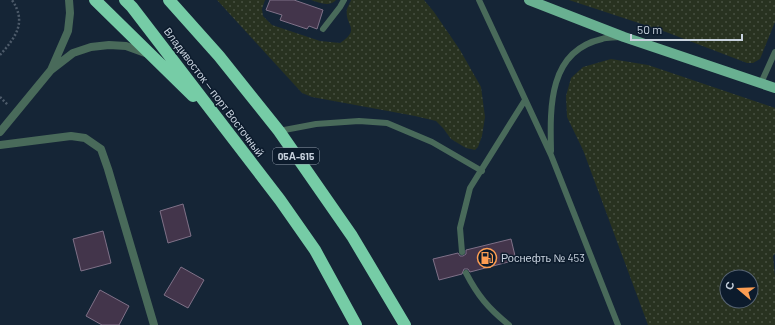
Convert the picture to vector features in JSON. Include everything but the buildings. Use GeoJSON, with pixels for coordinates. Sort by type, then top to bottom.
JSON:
{"type":"FeatureCollection","features":[{"type":"Feature","properties":{"kind":"highway"},"geometry":{"type":"LineString","coordinates":[[95,0],[226,128]]}},
{"type":"Feature","properties":{"kind":"highway","name":"Владивосток — порт Восточный"},"geometry":{"type":"LineString","coordinates":[[125,0],[132,6],[280,200],[315,250],[356,325]]}},
{"type":"Feature","properties":{"kind":"highway","name":"Владивосток — порт Восточный"},"geometry":{"type":"LineString","coordinates":[[169,0],[219,56],[279,131],[352,236],[405,325]]}},
{"type":"Feature","properties":{"kind":"main road"},"geometry":{"type":"LineString","coordinates":[[530,0],[624,37],[775,88]]}},
{"type":"Feature","properties":{"kind":"street"},"geometry":{"type":"LineString","coordinates":[[51,70],[68,31],[70,13],[69,0]]}},
{"type":"Feature","properties":{"kind":"street"},"geometry":{"type":"LineString","coordinates":[[0,132],[51,70],[73,53],[91,47],[109,45],[126,46],[151,55]]}},
{"type":"Feature","properties":{"kind":"street"},"geometry":{"type":"LineString","coordinates":[[0,145],[71,136],[85,138],[101,149],[154,325]]}},
{"type":"Feature","properties":{"kind":"lane"},"geometry":{"type":"LineString","coordinates":[[323,29],[344,0]]}},
{"type":"Feature","properties":{"kind":"lane"},"geometry":{"type":"LineString","coordinates":[[479,0],[551,155],[618,325]]}},
{"type":"Feature","properties":{"kind":"lane"},"geometry":{"type":"LineString","coordinates":[[551,155],[550,122],[553,95],[558,75],[567,60],[582,46],[602,38],[624,37]]}},
{"type":"Feature","properties":{"kind":"lane"},"geometry":{"type":"LineString","coordinates":[[761,83],[775,52]]}},
{"type":"Feature","properties":{"kind":"lane"},"geometry":{"type":"LineString","coordinates":[[462,252],[460,228],[470,188],[525,100]]}},
{"type":"Feature","properties":{"kind":"lane"},"geometry":{"type":"LineString","coordinates":[[279,131],[316,124],[352,121],[387,123],[432,142],[482,171]]}},
{"type":"Feature","properties":{"kind":"lane"},"geometry":{"type":"LineString","coordinates":[[466,273],[476,292],[494,313],[509,325]]}},
{"type":"Feature","properties":{"kind":"path"},"geometry":{"type":"LineString","coordinates":[[0,55],[14,38],[20,23],[19,16],[12,0]]}},
{"type":"Feature","properties":{"kind":"green space"},"geometry":{"type":"Polygon","coordinates":[[[217,0],[265,0],[262,9],[263,16],[272,25],[320,41],[340,43],[350,34],[351,27],[347,15],[347,9],[351,0],[424,0],[460,50],[481,87],[485,117],[482,136],[478,147],[475,150],[466,148],[451,139],[436,121],[312,97],[302,93],[217,0]]]}},
{"type":"Feature","properties":{"kind":"green space"},"geometry":{"type":"Polygon","coordinates":[[[311,0],[336,0],[328,4],[311,0]]]}},
{"type":"Feature","properties":{"kind":"green space"},"geometry":{"type":"Polygon","coordinates":[[[569,0],[775,0],[775,22],[760,59],[753,63],[747,63],[666,32],[569,0]]]}},
{"type":"Feature","properties":{"kind":"green space"},"geometry":{"type":"Polygon","coordinates":[[[611,59],[648,65],[775,108],[775,254],[773,256],[775,276],[775,325],[648,325],[583,150],[567,117],[566,96],[571,78],[583,67],[611,59]]]}},
{"type":"Feature","properties":{"kind":"place","name":"Роснефть № 453"},"geometry":{"type":"Point","coordinates":[487,258]}}]}
